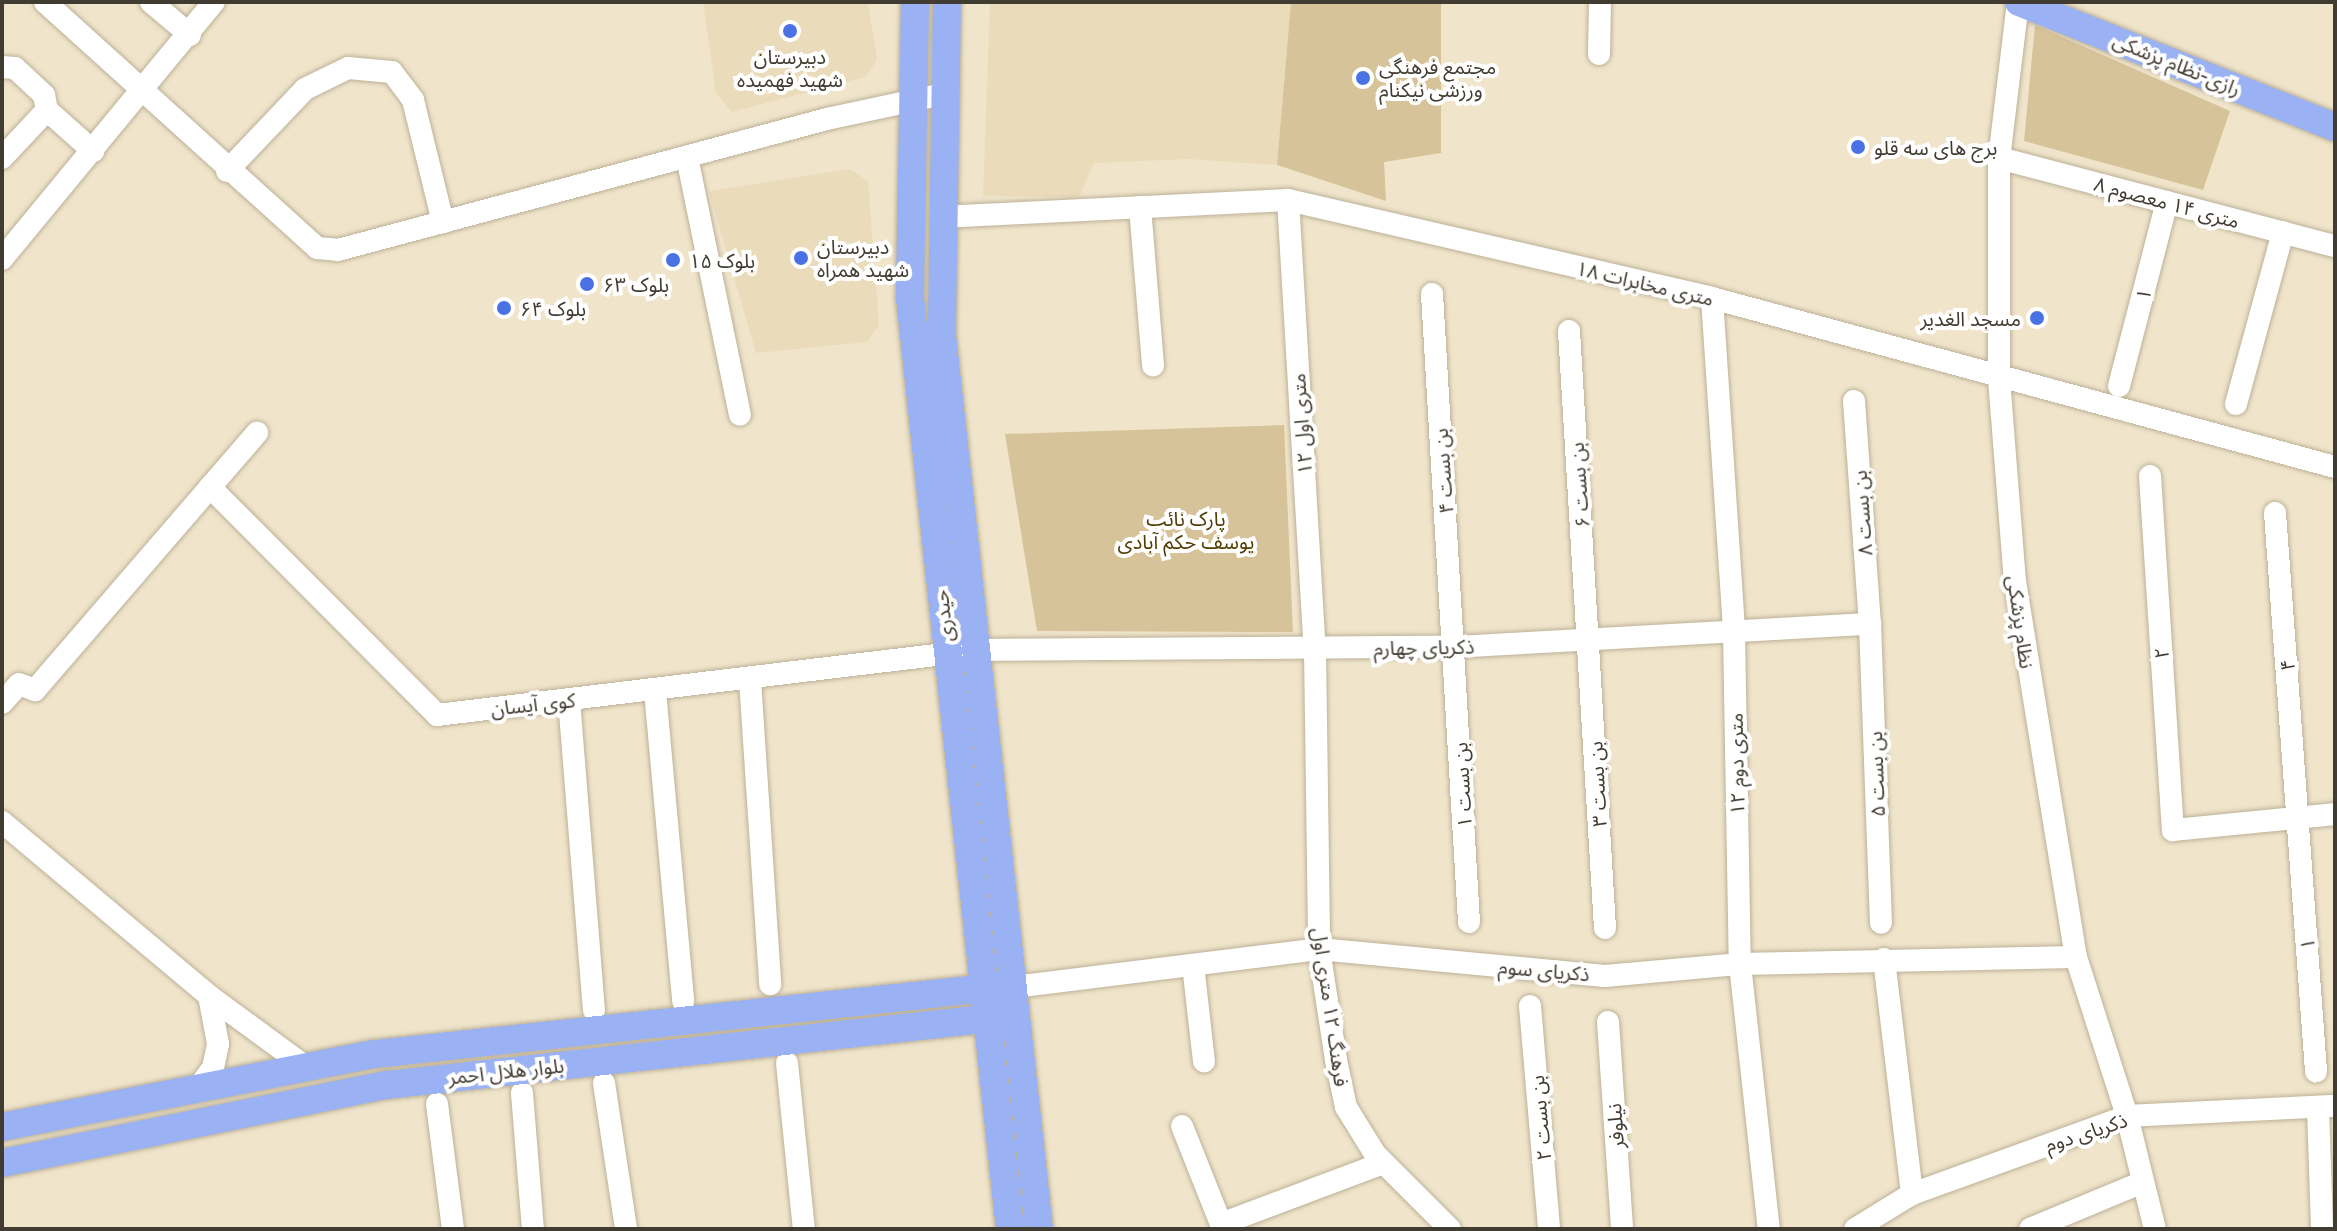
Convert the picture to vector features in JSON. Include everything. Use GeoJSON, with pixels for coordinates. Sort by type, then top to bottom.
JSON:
{"type":"FeatureCollection","features":[{"type":"Feature","properties":{"kind":"main road","name":"حیدری"},"geometry":{"type":"LineString","coordinates":[[915,2],[910,298],[984,1019],[1010,1229]]}},
{"type":"Feature","properties":{"kind":"main road","name":"حیدری"},"geometry":{"type":"LineString","coordinates":[[947,2],[941,217],[942,335],[1039,1229]]}},
{"type":"Feature","properties":{"kind":"main road","name":"رازی-نظام پزشکی"},"geometry":{"type":"LineString","coordinates":[[2018,2],[2335,127]]}},
{"type":"Feature","properties":{"kind":"main road","name":"بلوار هلال احمر"},"geometry":{"type":"LineString","coordinates":[[2,1127],[375,1054],[981,988],[1014,987]]}},
{"type":"Feature","properties":{"kind":"main road","name":"بلوار هلال احمر"},"geometry":{"type":"LineString","coordinates":[[2,1163],[402,1083],[1016,1016]]}},
{"type":"Feature","properties":{"kind":"main road"},"geometry":{"type":"LineString","coordinates":[[296,1103],[299,1069]]}},
{"type":"Feature","properties":{"kind":"main road"},"geometry":{"type":"LineString","coordinates":[[197,1089],[203,1122]]}},
{"type":"Feature","properties":{"kind":"street"},"geometry":{"type":"LineString","coordinates":[[45,2],[227,171],[317,248],[338,250],[912,99],[944,94]]}},
{"type":"Feature","properties":{"kind":"street"},"geometry":{"type":"LineString","coordinates":[[151,2],[190,35]]}},
{"type":"Feature","properties":{"kind":"street"},"geometry":{"type":"LineString","coordinates":[[2,259],[190,35],[214,2]]}},
{"type":"Feature","properties":{"kind":"street"},"geometry":{"type":"LineString","coordinates":[[1599,54],[1600,2]]}},
{"type":"Feature","properties":{"kind":"street","name":"نظام پزشکی"},"geometry":{"type":"LineString","coordinates":[[2018,2],[1999,158],[1999,379],[2015,581],[2076,957],[2127,1116],[2155,1229]]}},
{"type":"Feature","properties":{"kind":"street"},"geometry":{"type":"LineString","coordinates":[[2,67],[15,68],[44,95],[47,110],[93,151]]}},
{"type":"Feature","properties":{"kind":"street"},"geometry":{"type":"LineString","coordinates":[[227,171],[305,89],[348,68],[392,72],[413,100],[443,222]]}},
{"type":"Feature","properties":{"kind":"street"},"geometry":{"type":"LineString","coordinates":[[2,158],[47,110]]}},
{"type":"Feature","properties":{"kind":"street"},"geometry":{"type":"LineString","coordinates":[[687,157],[740,415]]}},
{"type":"Feature","properties":{"kind":"street","name":"۸ متری ۱۴ معصوم"},"geometry":{"type":"LineString","coordinates":[[1999,158],[2335,246]]}},
{"type":"Feature","properties":{"kind":"street","name":"۱۸ متری مخابرات"},"geometry":{"type":"LineString","coordinates":[[941,217],[1288,200],[1712,298],[1999,379],[2335,467]]}},
{"type":"Feature","properties":{"kind":"street","name":"۱۲ متری اول"},"geometry":{"type":"LineString","coordinates":[[1288,200],[1315,649]]}},
{"type":"Feature","properties":{"kind":"street","name":"۱"},"geometry":{"type":"LineString","coordinates":[[2119,386],[2167,202]]}},
{"type":"Feature","properties":{"kind":"street"},"geometry":{"type":"LineString","coordinates":[[1140,207],[1153,365]]}},
{"type":"Feature","properties":{"kind":"street"},"geometry":{"type":"LineString","coordinates":[[2236,404],[2283,232]]}},
{"type":"Feature","properties":{"kind":"street","name":"بن بست ۴"},"geometry":{"type":"LineString","coordinates":[[1432,294],[1454,647]]}},
{"type":"Feature","properties":{"kind":"street","name":"۱۲ متری دوم"},"geometry":{"type":"LineString","coordinates":[[1712,298],[1734,632],[1740,964],[1769,1229]]}},
{"type":"Feature","properties":{"kind":"street","name":"بن بست ۶"},"geometry":{"type":"LineString","coordinates":[[1569,331],[1590,640]]}},
{"type":"Feature","properties":{"kind":"street","name":"بن بست ۸"},"geometry":{"type":"LineString","coordinates":[[1854,401],[1870,624]]}},
{"type":"Feature","properties":{"kind":"street"},"geometry":{"type":"LineString","coordinates":[[2,703],[19,684],[35,690],[257,433]]}},
{"type":"Feature","properties":{"kind":"street","name":"۲"},"geometry":{"type":"LineString","coordinates":[[2150,476],[2173,830],[2298,817]]}},
{"type":"Feature","properties":{"kind":"street","name":"کوی آیسان"},"geometry":{"type":"LineString","coordinates":[[210,487],[437,715],[750,680],[977,650]]}},
{"type":"Feature","properties":{"kind":"street","name":"۴"},"geometry":{"type":"LineString","coordinates":[[2275,513],[2298,817]]}},
{"type":"Feature","properties":{"kind":"street","name":"ذکریای چهارم"},"geometry":{"type":"LineString","coordinates":[[977,650],[1454,647],[1870,624]]}},
{"type":"Feature","properties":{"kind":"street","name":"بن بست ۵"},"geometry":{"type":"LineString","coordinates":[[1870,624],[1881,923]]}},
{"type":"Feature","properties":{"kind":"street","name":"بن بست ۳"},"geometry":{"type":"LineString","coordinates":[[1590,640],[1605,928]]}},
{"type":"Feature","properties":{"kind":"street","name":"بن بست ۱"},"geometry":{"type":"LineString","coordinates":[[1454,647],[1469,922]]}},
{"type":"Feature","properties":{"kind":"street","name":"فرهنگ ۱۲ متری اول"},"geometry":{"type":"LineString","coordinates":[[1315,649],[1319,949],[1346,1107],[1424,1222],[1450,1229]]}},
{"type":"Feature","properties":{"kind":"street"},"geometry":{"type":"LineString","coordinates":[[750,680],[770,984]]}},
{"type":"Feature","properties":{"kind":"street"},"geometry":{"type":"LineString","coordinates":[[655,691],[683,1001]]}},
{"type":"Feature","properties":{"kind":"street"},"geometry":{"type":"LineString","coordinates":[[569,700],[594,1010]]}},
{"type":"Feature","properties":{"kind":"street"},"geometry":{"type":"LineString","coordinates":[[2298,817],[2335,814]]}},
{"type":"Feature","properties":{"kind":"street","name":"۱"},"geometry":{"type":"LineString","coordinates":[[2298,817],[2316,1071]]}},
{"type":"Feature","properties":{"kind":"street"},"geometry":{"type":"LineString","coordinates":[[2,822],[299,1069]]}},
{"type":"Feature","properties":{"kind":"street","name":"ذکریای سوم"},"geometry":{"type":"LineString","coordinates":[[1014,987],[1319,949],[1605,976],[1740,964],[2076,957]]}},
{"type":"Feature","properties":{"kind":"street"},"geometry":{"type":"LineString","coordinates":[[1884,959],[1912,1194]]}},
{"type":"Feature","properties":{"kind":"street"},"geometry":{"type":"LineString","coordinates":[[1193,965],[1204,1061]]}},
{"type":"Feature","properties":{"kind":"street"},"geometry":{"type":"LineString","coordinates":[[197,1089],[213,1068],[218,1044],[209,996]]}},
{"type":"Feature","properties":{"kind":"street","name":"بن بست ۲"},"geometry":{"type":"LineString","coordinates":[[1530,1006],[1549,1229]]}},
{"type":"Feature","properties":{"kind":"street","name":"نیلوفر"},"geometry":{"type":"LineString","coordinates":[[1608,1022],[1622,1229]]}},
{"type":"Feature","properties":{"kind":"street"},"geometry":{"type":"LineString","coordinates":[[787,1063],[804,1229]]}},
{"type":"Feature","properties":{"kind":"street"},"geometry":{"type":"LineString","coordinates":[[604,1083],[626,1229]]}},
{"type":"Feature","properties":{"kind":"street"},"geometry":{"type":"LineString","coordinates":[[522,1093],[533,1229]]}},
{"type":"Feature","properties":{"kind":"street"},"geometry":{"type":"LineString","coordinates":[[437,1104],[453,1229]]}},
{"type":"Feature","properties":{"kind":"street"},"geometry":{"type":"LineString","coordinates":[[2322,1229],[2327,1106]]}},
{"type":"Feature","properties":{"kind":"street","name":"ذکریای دوم"},"geometry":{"type":"LineString","coordinates":[[1855,1229],[1912,1194],[2127,1116],[2327,1106]]}},
{"type":"Feature","properties":{"kind":"street"},"geometry":{"type":"LineString","coordinates":[[1182,1126],[1222,1227],[1383,1163]]}},
{"type":"Feature","properties":{"kind":"street"},"geometry":{"type":"LineString","coordinates":[[2030,1229],[2143,1182]]}},
{"type":"Feature","properties":{"kind":"shaded area","name":"دبیرستان شهید فهمیده"},"geometry":{"type":"Polygon","coordinates":[[[703,2],[868,2],[877,60],[865,77],[732,112],[716,93],[703,2]]]}},
{"type":"Feature","properties":{"kind":"shaded area"},"geometry":{"type":"Polygon","coordinates":[[[990,2],[1291,2],[1277,165],[1189,159],[1094,163],[1079,197],[983,196],[990,2]]]}},
{"type":"Feature","properties":{"kind":"shaded area","name":"دبیرستان شهید همراه"},"geometry":{"type":"Polygon","coordinates":[[[850,169],[868,181],[879,325],[867,342],[756,353],[709,191],[850,169]]]}},
{"type":"Feature","properties":{"kind":"green space","name":"مجتمع فرهنگی ورزشی نیکنام"},"geometry":{"type":"Polygon","coordinates":[[[1291,2],[1441,2],[1441,153],[1384,162],[1386,201],[1277,165],[1291,2]]]}},
{"type":"Feature","properties":{"kind":"green space"},"geometry":{"type":"Polygon","coordinates":[[[2035,25],[2230,111],[2203,190],[2024,141],[2035,25]]]}},
{"type":"Feature","properties":{"kind":"green space","name":"پارک نائب یوسف حکم آبادی"},"geometry":{"type":"Polygon","coordinates":[[[1284,425],[1293,632],[1037,631],[1005,434],[1284,425]]]}},
{"type":"Feature","properties":{"kind":"place","name":"دبیرستان شهید فهمیده"},"geometry":{"type":"Point","coordinates":[790,31]}},
{"type":"Feature","properties":{"kind":"place","name":"مجتمع فرهنگی ورزشی نیکنام"},"geometry":{"type":"Point","coordinates":[1363,78]}},
{"type":"Feature","properties":{"kind":"place","name":"برج های سه قلو"},"geometry":{"type":"Point","coordinates":[1858,147]}},
{"type":"Feature","properties":{"kind":"place","name":"دبیرستان شهید همراه"},"geometry":{"type":"Point","coordinates":[801,258]}},
{"type":"Feature","properties":{"kind":"place","name":"بلوک ۱۵"},"geometry":{"type":"Point","coordinates":[673,260]}},
{"type":"Feature","properties":{"kind":"place","name":"بلوک ۶۳"},"geometry":{"type":"Point","coordinates":[587,284]}},
{"type":"Feature","properties":{"kind":"place","name":"بلوک ۶۴"},"geometry":{"type":"Point","coordinates":[504,308]}},
{"type":"Feature","properties":{"kind":"place","name":"مسجد الغدیر"},"geometry":{"type":"Point","coordinates":[2037,318]}}]}
